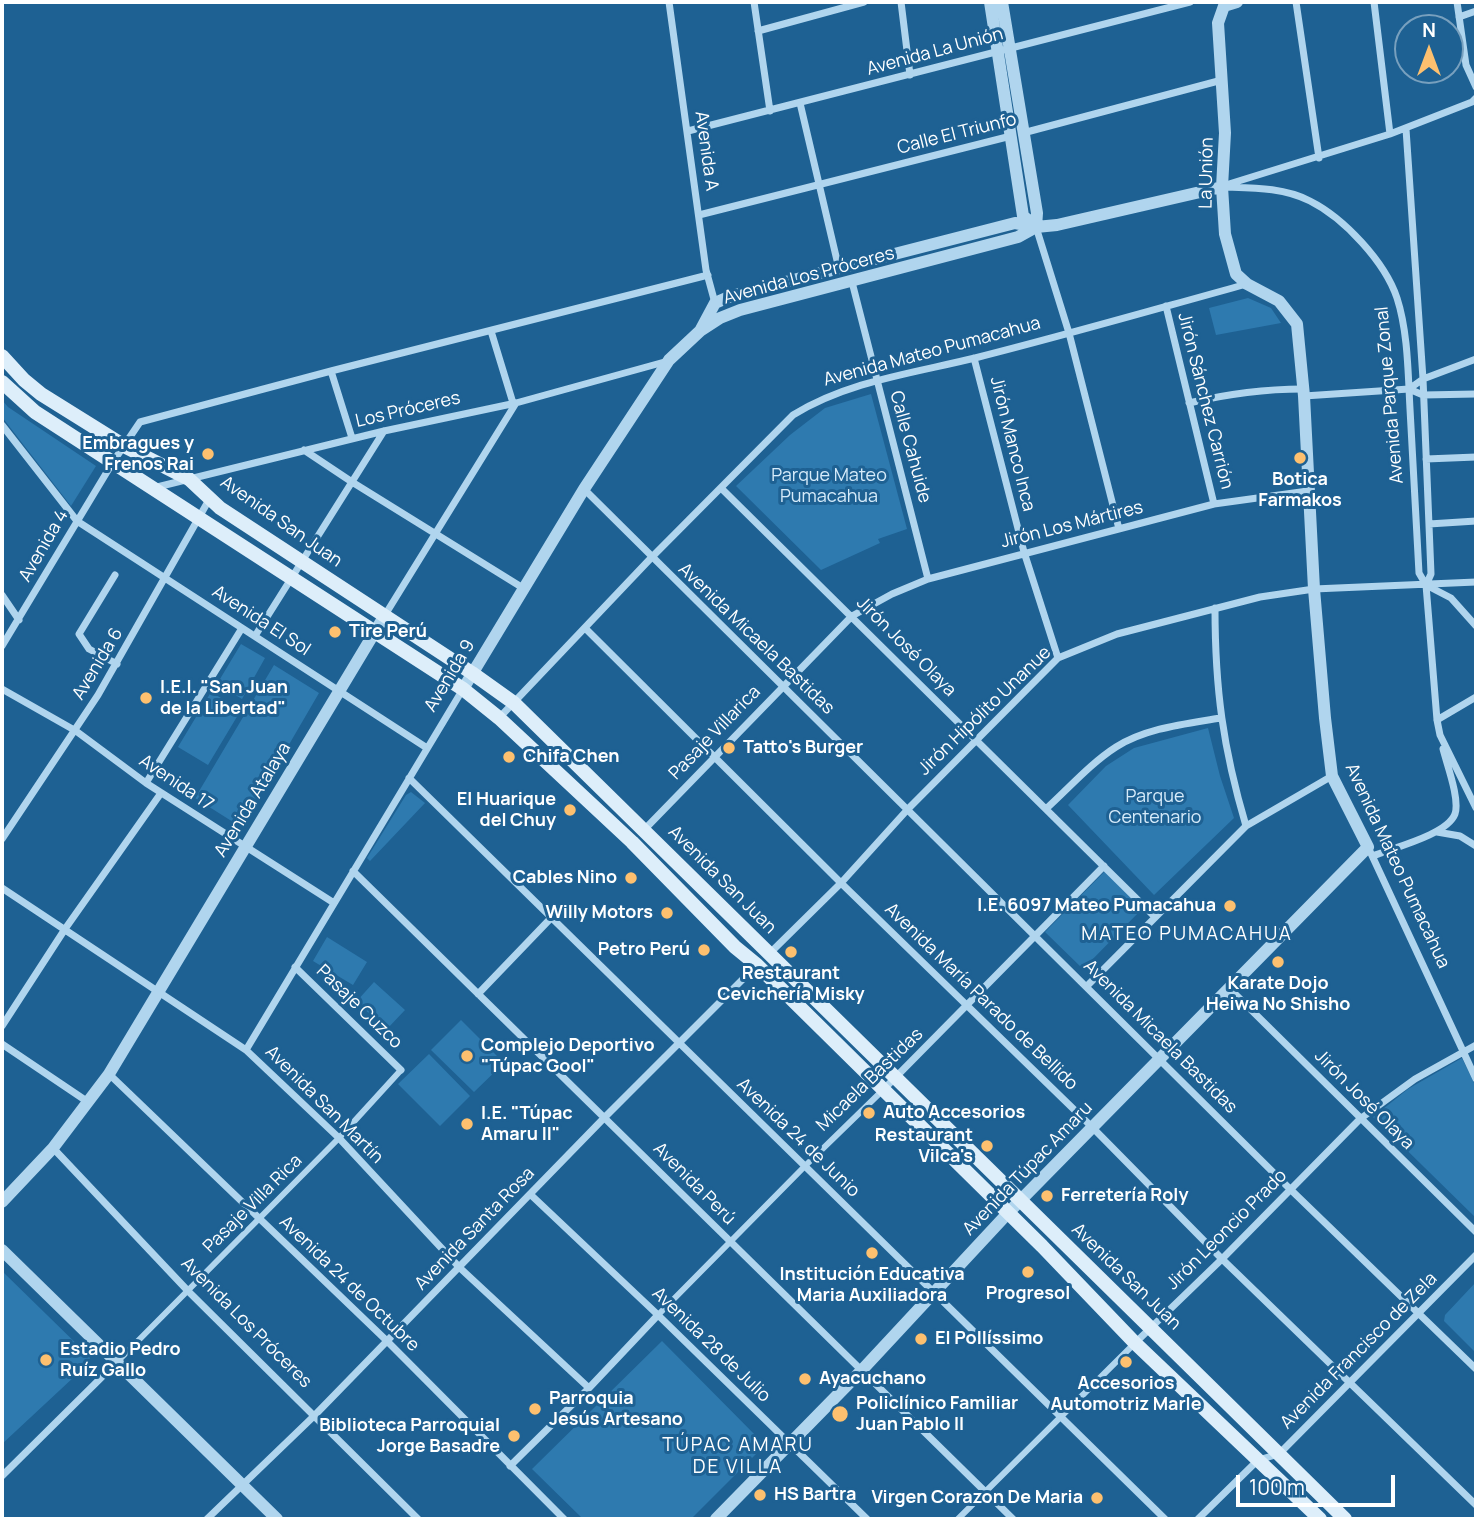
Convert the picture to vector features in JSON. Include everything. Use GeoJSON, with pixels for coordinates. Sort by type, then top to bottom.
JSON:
{"type":"FeatureCollection","features":[{"type":"Feature","properties":{"kind":"main road","name":"Avenida San Juan"},"geometry":{"type":"LineString","coordinates":[[2,356],[41,394],[125,446],[189,479],[220,508],[514,703],[1345,1519]]}},
{"type":"Feature","properties":{"kind":"main road","name":"Avenida San Juan"},"geometry":{"type":"LineString","coordinates":[[2,382],[35,412],[463,689],[499,718],[632,842],[735,947],[757,965],[884,1089],[1135,1343],[1320,1519]]}},
{"type":"Feature","properties":{"kind":"street","name":"Avenida A"},"geometry":{"type":"LineString","coordinates":[[669,2],[708,275],[715,303]]}},
{"type":"Feature","properties":{"kind":"street"},"geometry":{"type":"LineString","coordinates":[[754,2],[770,111]]}},
{"type":"Feature","properties":{"kind":"street"},"geometry":{"type":"LineString","coordinates":[[825,2],[827,12]]}},
{"type":"Feature","properties":{"kind":"street"},"geometry":{"type":"LineString","coordinates":[[758,31],[863,2]]}},
{"type":"Feature","properties":{"kind":"street"},"geometry":{"type":"LineString","coordinates":[[901,2],[909,75]]}},
{"type":"Feature","properties":{"kind":"street"},"geometry":{"type":"LineString","coordinates":[[990,2],[1004,50]]}},
{"type":"Feature","properties":{"kind":"street"},"geometry":{"type":"LineString","coordinates":[[1002,2],[1004,50],[1016,135],[1037,213],[1036,227],[1069,333],[1119,529]]}},
{"type":"Feature","properties":{"kind":"street","name":"Avenida La Unión"},"geometry":{"type":"LineString","coordinates":[[688,131],[1004,50],[1161,5],[1190,2]]}},
{"type":"Feature","properties":{"kind":"street"},"geometry":{"type":"LineString","coordinates":[[1296,2],[1319,158]]}},
{"type":"Feature","properties":{"kind":"street"},"geometry":{"type":"LineString","coordinates":[[1374,2],[1390,134]]}},
{"type":"Feature","properties":{"kind":"street","name":"La Unión"},"geometry":{"type":"LineString","coordinates":[[1226,3],[1218,23],[1225,133],[1222,187],[1225,234],[1236,274],[1247,284]]}},
{"type":"Feature","properties":{"kind":"street"},"geometry":{"type":"LineString","coordinates":[[1464,53],[1466,65],[1476,87]]}},
{"type":"Feature","properties":{"kind":"street","name":"Calle El Triunfo"},"geometry":{"type":"LineString","coordinates":[[699,215],[1222,80]]}},
{"type":"Feature","properties":{"kind":"street","name":"Avenida Los Próceres"},"geometry":{"type":"LineString","coordinates":[[700,331],[715,303],[731,296],[1015,223],[1036,227],[1073,222],[1222,187],[1406,129],[1476,98]]}},
{"type":"Feature","properties":{"kind":"street"},"geometry":{"type":"LineString","coordinates":[[800,103],[839,270]]}},
{"type":"Feature","properties":{"kind":"street","name":"Avenida Parque Zonal"},"geometry":{"type":"LineString","coordinates":[[1406,129],[1423,379],[1431,574],[1426,585]]}},
{"type":"Feature","properties":{"kind":"street","name":"Avenida Parque Zonal"},"geometry":{"type":"LineString","coordinates":[[1222,187],[1275,190],[1309,201],[1343,223],[1376,261],[1396,296],[1402,317],[1409,389],[1419,573],[1426,585],[1437,720],[1440,735],[1476,808]]}},
{"type":"Feature","properties":{"kind":"street","name":"Avenida Los Próceres"},"geometry":{"type":"LineString","coordinates":[[700,331],[720,318],[740,310],[1018,237],[1036,227]]}},
{"type":"Feature","properties":{"kind":"street","name":"Avenida 4"},"geometry":{"type":"LineString","coordinates":[[2,646],[113,462],[141,422],[708,275]]}},
{"type":"Feature","properties":{"kind":"street","name":"Calle Cahuide"},"geometry":{"type":"LineString","coordinates":[[852,282],[928,579]]}},
{"type":"Feature","properties":{"kind":"street","name":"Avenida Mateo Pumacahua"},"geometry":{"type":"LineString","coordinates":[[499,718],[651,558],[793,415],[832,394],[876,381],[974,358],[1247,284],[1279,301],[1297,324],[1314,589],[1332,776],[1371,851],[1476,1079]]}},
{"type":"Feature","properties":{"kind":"street","name":"Jirón Sánchez Carrión"},"geometry":{"type":"LineString","coordinates":[[1166,306],[1214,504]]}},
{"type":"Feature","properties":{"kind":"street"},"geometry":{"type":"LineString","coordinates":[[491,331],[514,403]]}},
{"type":"Feature","properties":{"kind":"street","name":"Avenida 9"},"geometry":{"type":"LineString","coordinates":[[246,1050],[584,489],[669,360],[700,331]]}},
{"type":"Feature","properties":{"kind":"street","name":"Jirón Manco Inca"},"geometry":{"type":"LineString","coordinates":[[974,358],[1024,552],[1058,658]]}},
{"type":"Feature","properties":{"kind":"street"},"geometry":{"type":"LineString","coordinates":[[1409,389],[1423,379],[1476,359]]}},
{"type":"Feature","properties":{"kind":"street","name":"Los Próceres"},"geometry":{"type":"LineString","coordinates":[[152,488],[384,431],[514,403],[669,360]]}},
{"type":"Feature","properties":{"kind":"street"},"geometry":{"type":"LineString","coordinates":[[331,371],[352,439]]}},
{"type":"Feature","properties":{"kind":"street"},"geometry":{"type":"LineString","coordinates":[[1189,403],[1255,391],[1303,393],[1409,389],[1423,395],[1476,394]]}},
{"type":"Feature","properties":{"kind":"street","name":"Avenida Atalaya"},"geometry":{"type":"LineString","coordinates":[[2,1202],[53,1148],[109,1074],[514,403]]}},
{"type":"Feature","properties":{"kind":"street","name":"Avenida El Sol"},"geometry":{"type":"LineString","coordinates":[[2,425],[77,521],[427,748]]}},
{"type":"Feature","properties":{"kind":"street"},"geometry":{"type":"LineString","coordinates":[[255,636],[384,431]]}},
{"type":"Feature","properties":{"kind":"street"},"geometry":{"type":"LineString","coordinates":[[304,450],[523,587]]}},
{"type":"Feature","properties":{"kind":"street"},"geometry":{"type":"LineString","coordinates":[[1426,459],[1476,457]]}},
{"type":"Feature","properties":{"kind":"street","name":"Avenida Micaela Bastidas"},"geometry":{"type":"LineString","coordinates":[[584,489],[1290,1189],[1476,1369]]}},
{"type":"Feature","properties":{"kind":"street","name":"Jirón José Olaya"},"geometry":{"type":"LineString","coordinates":[[722,489],[1155,917]]}},
{"type":"Feature","properties":{"kind":"street","name":"Jirón Los Mártires"},"geometry":{"type":"LineString","coordinates":[[852,616],[892,594],[928,579],[1024,552],[1214,504],[1308,491]]}},
{"type":"Feature","properties":{"kind":"street","name":"Avenida 6"},"geometry":{"type":"LineString","coordinates":[[2,839],[76,731],[117,664],[210,498]]}},
{"type":"Feature","properties":{"kind":"street"},"geometry":{"type":"LineString","coordinates":[[1429,524],[1476,521]]}},
{"type":"Feature","properties":{"kind":"street"},"geometry":{"type":"LineString","coordinates":[[115,575],[79,634],[89,649],[117,664]]}},
{"type":"Feature","properties":{"kind":"street","name":"Jirón Hipólito Unanue"},"geometry":{"type":"LineString","coordinates":[[757,965],[841,883],[908,809],[1058,658],[1117,634],[1260,597],[1314,589],[1476,582]]}},
{"type":"Feature","properties":{"kind":"street"},"geometry":{"type":"LineString","coordinates":[[1426,585],[1451,598],[1476,626]]}},
{"type":"Feature","properties":{"kind":"street"},"geometry":{"type":"LineString","coordinates":[[2,595],[19,620]]}},
{"type":"Feature","properties":{"kind":"street"},"geometry":{"type":"LineString","coordinates":[[1215,608],[1215,663],[1220,718],[1230,770],[1246,826]]}},
{"type":"Feature","properties":{"kind":"street","name":"Pasaje Villarica"},"geometry":{"type":"LineString","coordinates":[[632,842],[852,616]]}},
{"type":"Feature","properties":{"kind":"street"},"geometry":{"type":"LineString","coordinates":[[146,783],[242,628]]}},
{"type":"Feature","properties":{"kind":"street","name":"Avenida María Parado de Bellido"},"geometry":{"type":"LineString","coordinates":[[585,628],[841,883],[1092,1127],[1222,1259],[1476,1505]]}},
{"type":"Feature","properties":{"kind":"street","name":"Avenida 17"},"geometry":{"type":"LineString","coordinates":[[2,689],[76,731],[146,783],[334,903]]}},
{"type":"Feature","properties":{"kind":"street"},"geometry":{"type":"LineString","coordinates":[[1437,720],[1476,697]]}},
{"type":"Feature","properties":{"kind":"street"},"geometry":{"type":"LineString","coordinates":[[1047,808],[1116,747],[1144,734],[1176,725],[1220,718]]}},
{"type":"Feature","properties":{"kind":"street"},"geometry":{"type":"LineString","coordinates":[[1371,851],[1437,832],[1451,820],[1455,813],[1455,800],[1440,735]]}},
{"type":"Feature","properties":{"kind":"street"},"geometry":{"type":"LineString","coordinates":[[1087,986],[1246,826],[1332,776]]}},
{"type":"Feature","properties":{"kind":"street","name":"Avenida 24 de Junio"},"geometry":{"type":"LineString","coordinates":[[409,778],[677,1044],[1165,1519]]}},
{"type":"Feature","properties":{"kind":"street"},"geometry":{"type":"LineString","coordinates":[[1468,792],[1476,786]]}},
{"type":"Feature","properties":{"kind":"street"},"geometry":{"type":"LineString","coordinates":[[2,1026],[65,929],[161,793]]}},
{"type":"Feature","properties":{"kind":"street"},"geometry":{"type":"LineString","coordinates":[[1437,832],[1460,836],[1476,846]]}},
{"type":"Feature","properties":{"kind":"street","name":"Avenida Túpac Amaru"},"geometry":{"type":"LineString","coordinates":[[716,1519],[862,1370],[1092,1127],[1371,851]]}},
{"type":"Feature","properties":{"kind":"street","name":"Micaela Bastidas"},"geometry":{"type":"LineString","coordinates":[[658,1315],[1104,866]]}},
{"type":"Feature","properties":{"kind":"street","name":"Avenida Perú"},"geometry":{"type":"LineString","coordinates":[[353,871],[1013,1519]]}},
{"type":"Feature","properties":{"kind":"street","name":"Avenida San Martín"},"geometry":{"type":"LineString","coordinates":[[2,888],[246,1050],[339,1138],[460,1268],[589,1388]]}},
{"type":"Feature","properties":{"kind":"street"},"geometry":{"type":"LineString","coordinates":[[478,994],[551,918]]}},
{"type":"Feature","properties":{"kind":"street","name":"Avenida Santa Rosa"},"geometry":{"type":"LineString","coordinates":[[207,1519],[314,1416],[757,965]]}},
{"type":"Feature","properties":{"kind":"street","name":"Pasaje Cuzco"},"geometry":{"type":"LineString","coordinates":[[295,967],[401,1070]]}},
{"type":"Feature","properties":{"kind":"street","name":"Jirón José Olaya"},"geometry":{"type":"LineString","coordinates":[[1230,989],[1476,1233]]}},
{"type":"Feature","properties":{"kind":"street"},"geometry":{"type":"LineString","coordinates":[[2,1044],[88,1102]]}},
{"type":"Feature","properties":{"kind":"street","name":"Jirón Leoncio Prado"},"geometry":{"type":"LineString","coordinates":[[958,1519],[1360,1119],[1415,1079],[1476,1045]]}},
{"type":"Feature","properties":{"kind":"street","name":"Pasaje Villa Rica"},"geometry":{"type":"LineString","coordinates":[[117,1362],[339,1138],[401,1070]]}},
{"type":"Feature","properties":{"kind":"street","name":"Avenida 24 de Octubre"},"geometry":{"type":"LineString","coordinates":[[109,1074],[387,1342],[564,1519]]}},
{"type":"Feature","properties":{"kind":"street","name":"Avenida Los Próceres"},"geometry":{"type":"LineString","coordinates":[[53,1148],[188,1291],[418,1519]]}},
{"type":"Feature","properties":{"kind":"street","name":"Avenida 28 de Julio"},"geometry":{"type":"LineString","coordinates":[[531,1195],[867,1519]]}},
{"type":"Feature","properties":{"kind":"street"},"geometry":{"type":"LineString","coordinates":[[2,1250],[277,1519]]}},
{"type":"Feature","properties":{"kind":"street","name":"Avenida Francisco de Zela"},"geometry":{"type":"LineString","coordinates":[[1258,1460],[1279,1454],[1476,1255]]}},
{"type":"Feature","properties":{"kind":"street"},"geometry":{"type":"LineString","coordinates":[[510,1466],[658,1315]]}},
{"type":"Feature","properties":{"kind":"street"},"geometry":{"type":"LineString","coordinates":[[2,1476],[117,1362]]}},
{"type":"Feature","properties":{"kind":"street"},"geometry":{"type":"LineString","coordinates":[[1198,1519],[1258,1460]]}},
{"type":"Feature","properties":{"kind":"green space"},"geometry":{"type":"Polygon","coordinates":[[[1248,298],[1271,308],[1281,323],[1216,335],[1209,308],[1248,298]]]}},
{"type":"Feature","properties":{"kind":"green space","name":"Parque Mateo Pumacahua"},"geometry":{"type":"Polygon","coordinates":[[[871,394],[907,529],[878,539],[880,543],[821,570],[736,486],[790,435],[825,408],[871,394]]]}},
{"type":"Feature","properties":{"kind":"green space"},"geometry":{"type":"Polygon","coordinates":[[[2,400],[8,407],[96,466],[71,506],[2,417],[2,400]]]}},
{"type":"Feature","properties":{"kind":"green space"},"geometry":{"type":"Polygon","coordinates":[[[241,644],[265,658],[242,699],[217,684],[241,644]]]}},
{"type":"Feature","properties":{"kind":"green space"},"geometry":{"type":"Polygon","coordinates":[[[274,665],[319,693],[241,827],[195,798],[274,665]]]}},
{"type":"Feature","properties":{"kind":"green space"},"geometry":{"type":"Polygon","coordinates":[[[211,692],[241,710],[208,765],[178,747],[211,692]]]}},
{"type":"Feature","properties":{"kind":"green space","name":"Parque Centenario"},"geometry":{"type":"Polygon","coordinates":[[[1208,728],[1234,818],[1154,895],[1068,805],[1106,766],[1134,748],[1208,728]]]}},
{"type":"Feature","properties":{"kind":"green space"},"geometry":{"type":"Polygon","coordinates":[[[411,792],[425,803],[370,861],[367,858],[406,795],[411,792]]]}},
{"type":"Feature","properties":{"kind":"green space"},"geometry":{"type":"Polygon","coordinates":[[[1105,871],[1142,909],[1083,969],[1045,932],[1105,871]]]}},
{"type":"Feature","properties":{"kind":"green space"},"geometry":{"type":"Polygon","coordinates":[[[327,937],[367,962],[353,985],[313,961],[327,937]]]}},
{"type":"Feature","properties":{"kind":"green space"},"geometry":{"type":"Polygon","coordinates":[[[374,982],[405,1010],[387,1029],[356,1002],[374,982]]]}},
{"type":"Feature","properties":{"kind":"green space","name":"Complejo Deportivo \"Túpac Gool\""},"geometry":{"type":"Polygon","coordinates":[[[461,1020],[504,1063],[474,1092],[431,1050],[461,1020]]]}},
{"type":"Feature","properties":{"kind":"green space"},"geometry":{"type":"Polygon","coordinates":[[[429,1054],[470,1096],[440,1126],[398,1084],[429,1054]]]}},
{"type":"Feature","properties":{"kind":"green space"},"geometry":{"type":"Polygon","coordinates":[[[1462,1058],[1476,1087],[1476,1218],[1373,1117],[1408,1089],[1462,1058]]]}},
{"type":"Feature","properties":{"kind":"green space","name":"Estadio Pedro Ruíz Gallo"},"geometry":{"type":"Polygon","coordinates":[[[2,1271],[90,1357],[89,1363],[2,1444],[2,1271]]]}},
{"type":"Feature","properties":{"kind":"green space"},"geometry":{"type":"Polygon","coordinates":[[[1476,1282],[1476,1353],[1444,1321],[1445,1315],[1476,1282]]]}},
{"type":"Feature","properties":{"kind":"green space"},"geometry":{"type":"Polygon","coordinates":[[[662,1341],[765,1445],[691,1519],[583,1519],[532,1469],[662,1341]]]}},
{"type":"Feature","properties":{"kind":"place","name":"Embragues y Frenos Rai"},"geometry":{"type":"Point","coordinates":[208,454]}},
{"type":"Feature","properties":{"kind":"place","name":"Botica Farmakos"},"geometry":{"type":"Point","coordinates":[1300,458]}},
{"type":"Feature","properties":{"kind":"place","name":"Tire Perú"},"geometry":{"type":"Point","coordinates":[335,632]}},
{"type":"Feature","properties":{"kind":"place","name":"I.E.I. \"San Juan de la Libertad\""},"geometry":{"type":"Point","coordinates":[146,698]}},
{"type":"Feature","properties":{"kind":"place","name":"Tatto's Burger"},"geometry":{"type":"Point","coordinates":[729,748]}},
{"type":"Feature","properties":{"kind":"place","name":"Chifa Chen"},"geometry":{"type":"Point","coordinates":[509,757]}},
{"type":"Feature","properties":{"kind":"place","name":"El Huarique del Chuy"},"geometry":{"type":"Point","coordinates":[570,810]}},
{"type":"Feature","properties":{"kind":"place","name":"Cables Nino"},"geometry":{"type":"Point","coordinates":[631,878]}},
{"type":"Feature","properties":{"kind":"place","name":"I.E. 6097 Mateo Pumacahua"},"geometry":{"type":"Point","coordinates":[1230,906]}},
{"type":"Feature","properties":{"kind":"place","name":"Willy Motors"},"geometry":{"type":"Point","coordinates":[667,913]}},
{"type":"Feature","properties":{"kind":"place","name":"Petro Perú"},"geometry":{"type":"Point","coordinates":[704,950]}},
{"type":"Feature","properties":{"kind":"place","name":"Restaurant Cevichería Misky"},"geometry":{"type":"Point","coordinates":[791,952]}},
{"type":"Feature","properties":{"kind":"place","name":"Karate Dojo Heiwa No Shisho"},"geometry":{"type":"Point","coordinates":[1278,962]}},
{"type":"Feature","properties":{"kind":"place","name":"Complejo Deportivo \"Túpac Gool\""},"geometry":{"type":"Point","coordinates":[467,1056]}},
{"type":"Feature","properties":{"kind":"place","name":"Auto Accesorios"},"geometry":{"type":"Point","coordinates":[869,1113]}},
{"type":"Feature","properties":{"kind":"place","name":"I.E. \"Túpac Amaru II\""},"geometry":{"type":"Point","coordinates":[467,1124]}},
{"type":"Feature","properties":{"kind":"place","name":"Restaurant Vilca's"},"geometry":{"type":"Point","coordinates":[987,1146]}},
{"type":"Feature","properties":{"kind":"place","name":"Ferretería Roly"},"geometry":{"type":"Point","coordinates":[1047,1196]}},
{"type":"Feature","properties":{"kind":"place","name":"Institución Educativa Maria Auxiliadora"},"geometry":{"type":"Point","coordinates":[872,1253]}},
{"type":"Feature","properties":{"kind":"place","name":"Progresol"},"geometry":{"type":"Point","coordinates":[1028,1272]}},
{"type":"Feature","properties":{"kind":"place","name":"El Pollíssimo"},"geometry":{"type":"Point","coordinates":[921,1339]}},
{"type":"Feature","properties":{"kind":"place","name":"Estadio Pedro Ruíz Gallo"},"geometry":{"type":"Point","coordinates":[46,1360]}},
{"type":"Feature","properties":{"kind":"place","name":"Accesorios Automotriz Marle"},"geometry":{"type":"Point","coordinates":[1126,1362]}},
{"type":"Feature","properties":{"kind":"place","name":"Ayacuchano"},"geometry":{"type":"Point","coordinates":[805,1379]}},
{"type":"Feature","properties":{"kind":"place","name":"Parroquia Jesús Artesano"},"geometry":{"type":"Point","coordinates":[535,1409]}},
{"type":"Feature","properties":{"kind":"place","name":"Policlínico Familiar Juan Pablo II"},"geometry":{"type":"Point","coordinates":[840,1414]}},
{"type":"Feature","properties":{"kind":"place","name":"Biblioteca Parroquial Jorge Basadre"},"geometry":{"type":"Point","coordinates":[514,1436]}},
{"type":"Feature","properties":{"kind":"place","name":"HS Bartra"},"geometry":{"type":"Point","coordinates":[760,1495]}},
{"type":"Feature","properties":{"kind":"place","name":"Virgen Corazon De Maria"},"geometry":{"type":"Point","coordinates":[1097,1498]}},
{"type":"Feature","properties":{"kind":"district","name":"MATEO PUMACAHUA"},"geometry":{"type":"Point","coordinates":[1187,935]}},
{"type":"Feature","properties":{"kind":"district","name":"TÚPAC AMARU DE VILLA"},"geometry":{"type":"Point","coordinates":[738,1457]}}]}
